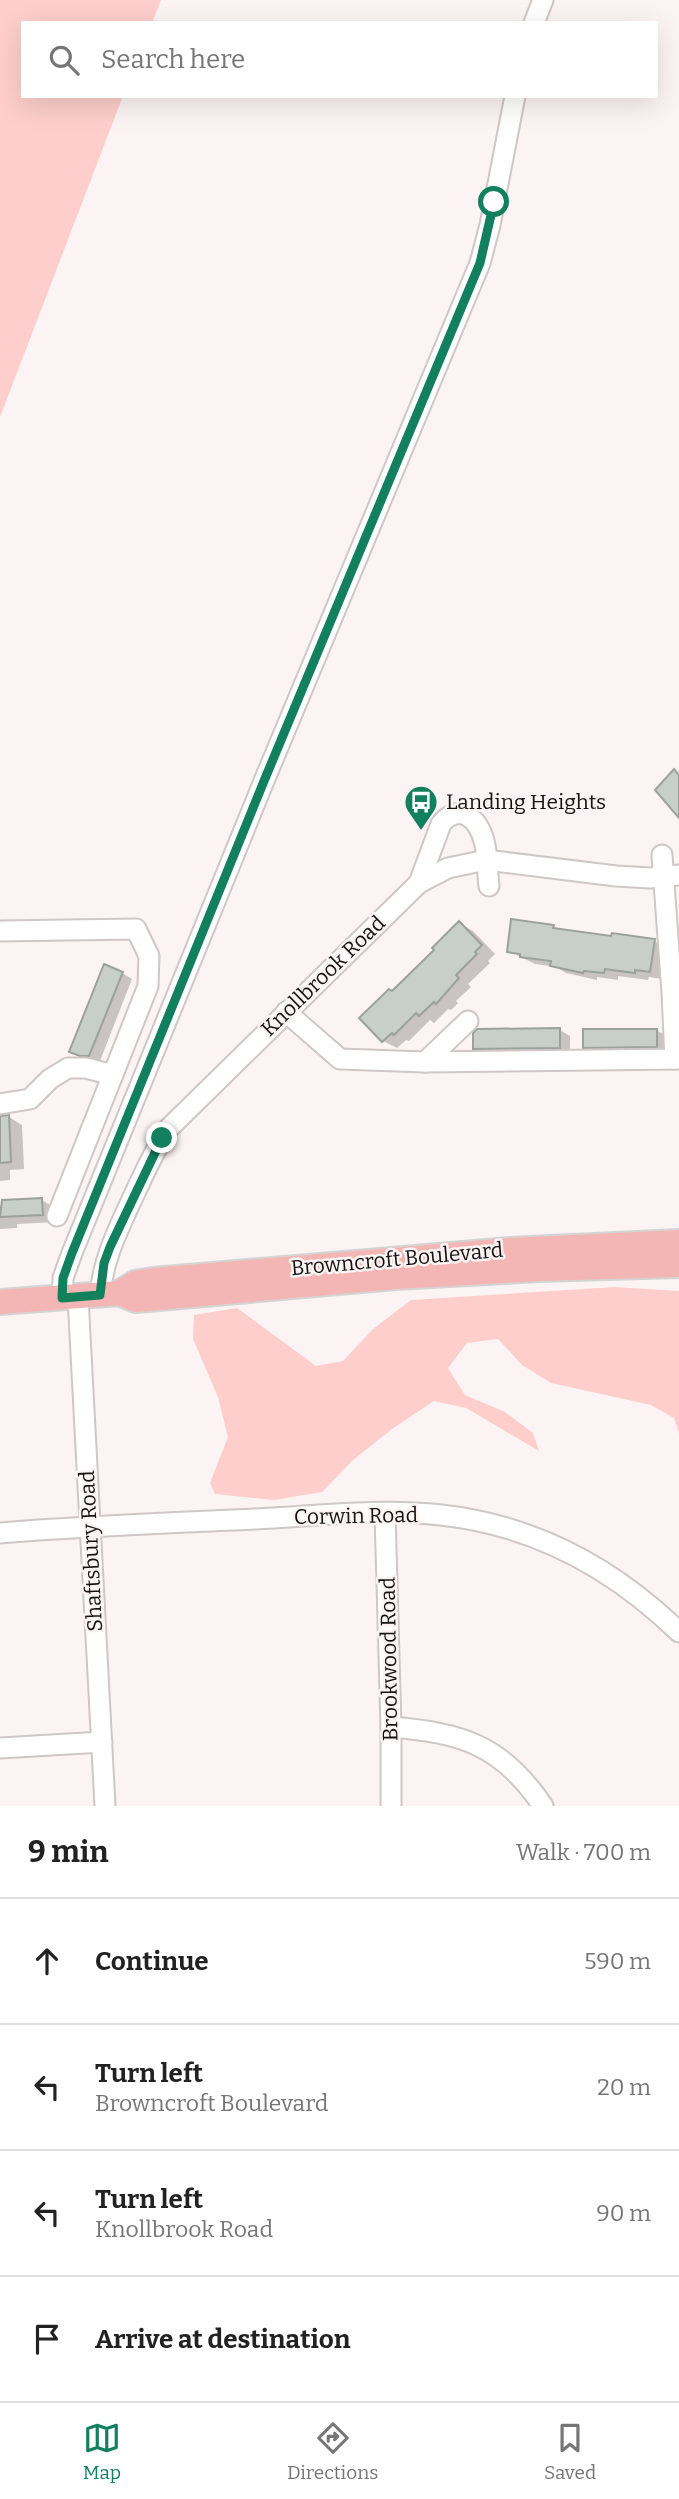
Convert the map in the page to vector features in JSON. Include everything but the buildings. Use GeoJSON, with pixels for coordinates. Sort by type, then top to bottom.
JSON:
{"type":"FeatureCollection","features":[{"type":"Feature","properties":{"kind":"main road","name":"Browncroft Boulevard"},"geometry":{"type":"LineString","coordinates":[[0,1302],[90,1296],[136,1300],[244,1281],[510,1250],[679,1242]]}},
{"type":"Feature","properties":{"kind":"main road","name":"Browncroft Boulevard"},"geometry":{"type":"LineString","coordinates":[[244,1281],[679,1265]]}},
{"type":"Feature","properties":{"kind":"street"},"geometry":{"type":"LineString","coordinates":[[535,21],[543,0]]}},
{"type":"Feature","properties":{"kind":"street"},"geometry":{"type":"LineString","coordinates":[[90,1296],[63,1278],[269,769],[480,263],[515,98]]}},
{"type":"Feature","properties":{"kind":"street"},"geometry":{"type":"LineString","coordinates":[[419,883],[441,824],[454,813],[468,816],[481,833],[489,886]]}},
{"type":"Feature","properties":{"kind":"street"},"geometry":{"type":"LineString","coordinates":[[286,1012],[340,1059],[425,1062],[677,1059],[672,993],[671,876],[662,855]]}},
{"type":"Feature","properties":{"kind":"street","name":"Knollbrook Road"},"geometry":{"type":"LineString","coordinates":[[90,1296],[110,1247],[162,1138],[182,1114],[419,883],[448,868],[486,860],[616,876],[671,876]]}},
{"type":"Feature","properties":{"kind":"street"},"geometry":{"type":"LineString","coordinates":[[0,931],[136,929],[149,956],[148,986],[57,1216]]}},
{"type":"Feature","properties":{"kind":"street"},"geometry":{"type":"LineString","coordinates":[[425,1062],[468,1021]]}},
{"type":"Feature","properties":{"kind":"street"},"geometry":{"type":"LineString","coordinates":[[0,1104],[30,1099],[50,1079],[68,1068],[86,1068],[113,1075]]}},
{"type":"Feature","properties":{"kind":"street","name":"Shaftsbury Road"},"geometry":{"type":"LineString","coordinates":[[90,1296],[89,1526],[105,1806]]}},
{"type":"Feature","properties":{"kind":"street","name":"Corwin Road"},"geometry":{"type":"LineString","coordinates":[[0,1533],[89,1526],[385,1513],[441,1515],[502,1527],[549,1542],[621,1582],[679,1632]]}},
{"type":"Feature","properties":{"kind":"street","name":"Brookwood Road"},"geometry":{"type":"LineString","coordinates":[[385,1513],[391,1806]]}},
{"type":"Feature","properties":{"kind":"street"},"geometry":{"type":"LineString","coordinates":[[391,1727],[428,1730],[483,1748],[512,1767],[543,1806]]}},
{"type":"Feature","properties":{"kind":"street"},"geometry":{"type":"LineString","coordinates":[[0,1748],[102,1742]]}},
{"type":"Feature","properties":{"kind":"shaded area"},"geometry":{"type":"Polygon","coordinates":[[[0,0],[161,0],[153,21],[21,21],[21,98],[122,98],[0,417],[0,0]]]}},
{"type":"Feature","properties":{"kind":"shaded area"},"geometry":{"type":"Polygon","coordinates":[[[615,1287],[679,1291],[679,1433],[674,1418],[651,1405],[551,1383],[522,1365],[498,1339],[467,1343],[448,1368],[465,1395],[505,1412],[533,1433],[539,1451],[466,1408],[434,1401],[353,1460],[322,1492],[274,1500],[215,1494],[210,1483],[228,1437],[218,1397],[193,1339],[194,1315],[237,1308],[316,1366],[343,1361],[373,1329],[411,1300],[615,1287]]]}},
{"type":"Feature","properties":{"kind":"place","name":"Landing Heights"},"geometry":{"type":"Point","coordinates":[421,832]}},
{"type":"Feature","properties":{"kind":"route"},"geometry":{"type":"LineString","coordinates":[[162,1138],[110,1247],[104,1263],[100,1295],[62,1298],[63,1278],[72,1253],[346,582],[480,263],[494,202]]}}]}
